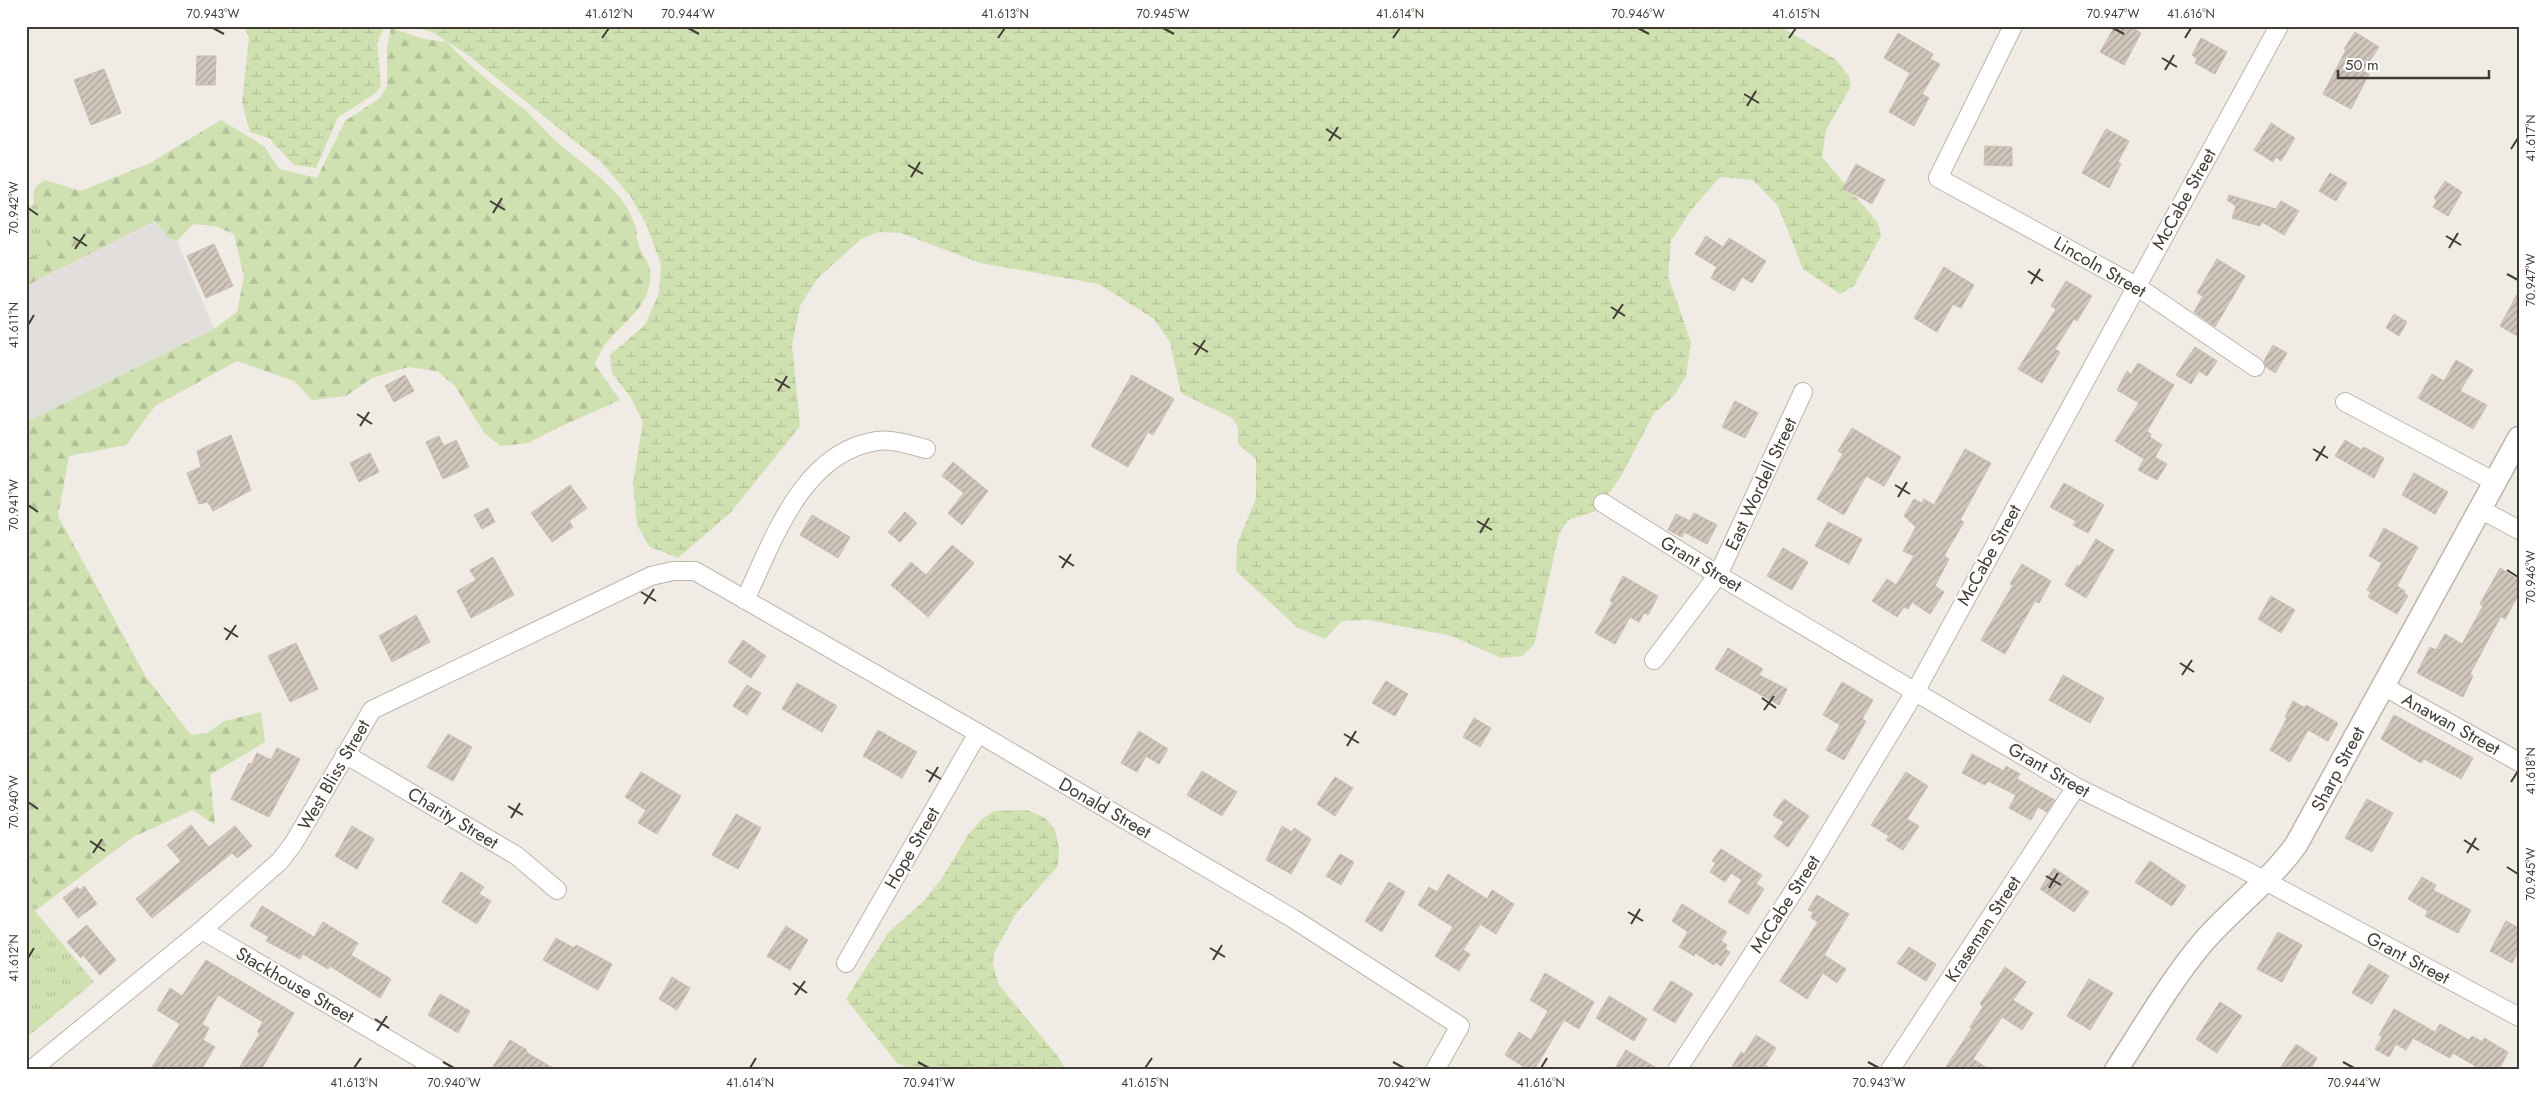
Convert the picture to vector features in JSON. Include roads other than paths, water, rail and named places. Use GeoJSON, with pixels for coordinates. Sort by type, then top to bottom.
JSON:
{"type":"FeatureCollection","features":[{"type":"Feature","properties":{"kind":"street","name":"Lincoln Street"},"geometry":{"type":"LineString","coordinates":[[2014,26],[1938,178],[2136,286],[2255,367]]}},
{"type":"Feature","properties":{"kind":"street","name":"McCabe Street"},"geometry":{"type":"LineString","coordinates":[[1677,1070],[1805,874],[1915,692],[2279,26]]}},
{"type":"Feature","properties":{"kind":"street","name":"East Wordell Street"},"geometry":{"type":"LineString","coordinates":[[1654,660],[1718,575],[1803,392]]}},
{"type":"Feature","properties":{"kind":"street"},"geometry":{"type":"LineString","coordinates":[[2345,402],[2495,482]]}},
{"type":"Feature","properties":{"kind":"street","name":"Sharp Street"},"geometry":{"type":"LineString","coordinates":[[2116,1070],[2189,961],[2223,921],[2285,861],[2296,845],[2519,438]]}},
{"type":"Feature","properties":{"kind":"street"},"geometry":{"type":"LineString","coordinates":[[745,600],[795,500],[824,466],[848,450],[879,441],[894,442],[926,449]]}},
{"type":"Feature","properties":{"kind":"street","name":"Grant Street"},"geometry":{"type":"LineString","coordinates":[[1603,504],[1718,575],[2076,787],[2265,880],[2514,1015]]}},
{"type":"Feature","properties":{"kind":"street"},"geometry":{"type":"LineString","coordinates":[[2480,509],[2519,530]]}},
{"type":"Feature","properties":{"kind":"street","name":"West Bliss Street"},"geometry":{"type":"LineString","coordinates":[[31,1070],[202,930],[280,861],[293,844],[372,710],[651,576],[695,571],[745,600]]}},
{"type":"Feature","properties":{"kind":"street","name":"Donald Street"},"geometry":{"type":"LineString","coordinates":[[745,600],[1292,918],[1460,1026],[1435,1070]]}},
{"type":"Feature","properties":{"kind":"street","name":"Anawan Street"},"geometry":{"type":"LineString","coordinates":[[2383,686],[2519,762]]}},
{"type":"Feature","properties":{"kind":"street","name":"Hope Street"},"geometry":{"type":"LineString","coordinates":[[846,963],[978,734]]}},
{"type":"Feature","properties":{"kind":"street","name":"Charity Street"},"geometry":{"type":"LineString","coordinates":[[345,754],[517,856],[557,890]]}},
{"type":"Feature","properties":{"kind":"street","name":"Kraseman Street"},"geometry":{"type":"LineString","coordinates":[[1890,1070],[2076,787]]}},
{"type":"Feature","properties":{"kind":"street","name":"Stackhouse Street"},"geometry":{"type":"LineString","coordinates":[[202,930],[440,1070]]}}]}
